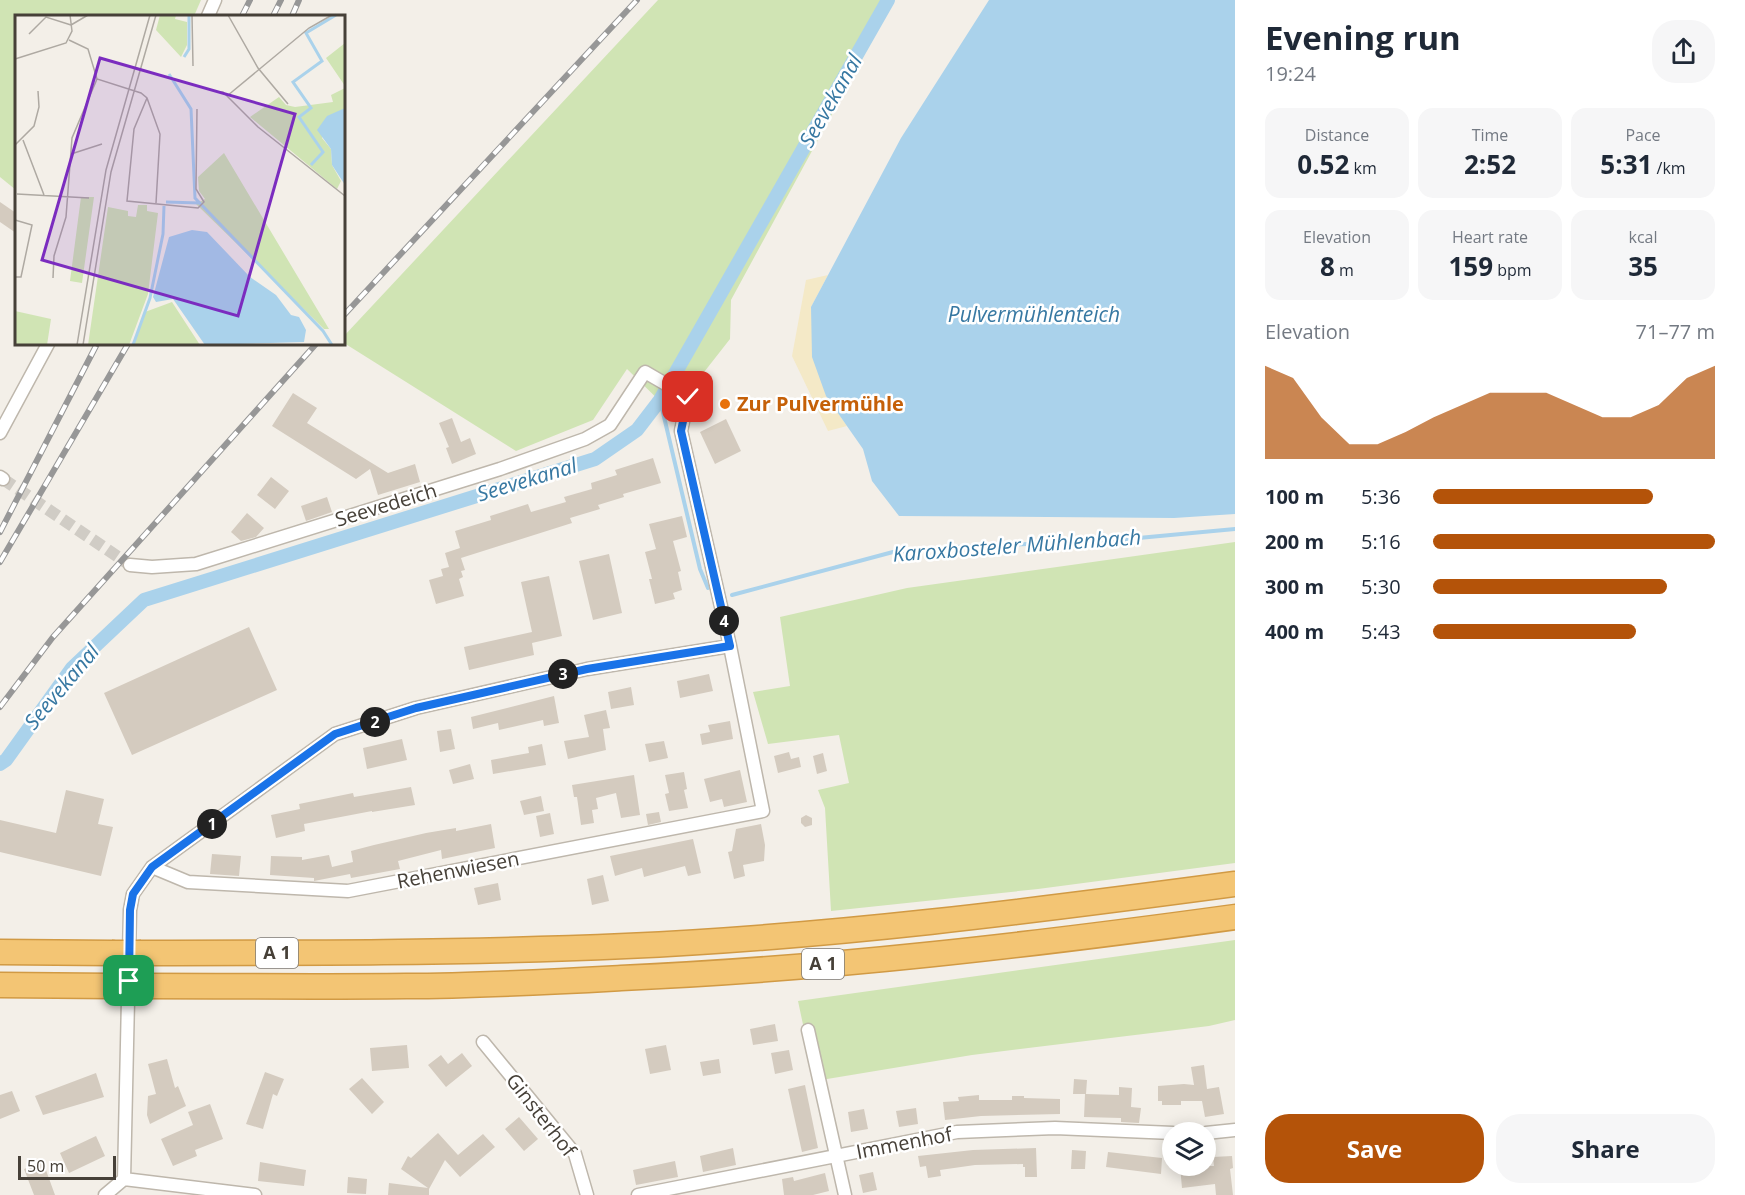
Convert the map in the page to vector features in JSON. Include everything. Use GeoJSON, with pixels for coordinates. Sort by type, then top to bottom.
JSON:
{"type":"FeatureCollection","features":[{"type":"Feature","properties":{"kind":"highway","name":"A 1"},"geometry":{"type":"LineString","coordinates":[[0,952],[413,953],[628,946],[938,921],[1235,884]]}},
{"type":"Feature","properties":{"kind":"highway","name":"A 1"},"geometry":{"type":"LineString","coordinates":[[0,985],[409,986],[624,978],[934,954],[1235,917]]}},
{"type":"Feature","properties":{"kind":"street"},"geometry":{"type":"LineString","coordinates":[[208,15],[214,0]]}},
{"type":"Feature","properties":{"kind":"street"},"geometry":{"type":"LineString","coordinates":[[0,434],[4,412],[47,345]]}},
{"type":"Feature","properties":{"kind":"street","name":"Seevedeich"},"geometry":{"type":"LineString","coordinates":[[130,565],[152,567],[196,564],[500,469],[585,439],[609,425],[645,372],[688,397],[681,431],[730,646]]}},
{"type":"Feature","properties":{"kind":"street"},"geometry":{"type":"LineString","coordinates":[[124,1179],[130,910],[133,894],[152,867],[335,734],[416,708],[587,669],[730,646]]}},
{"type":"Feature","properties":{"kind":"street","name":"Rehenwiesen"},"geometry":{"type":"LineString","coordinates":[[152,867],[188,882],[348,891],[763,811],[730,646]]}},
{"type":"Feature","properties":{"kind":"street"},"geometry":{"type":"LineString","coordinates":[[808,1030],[845,1195]]}},
{"type":"Feature","properties":{"kind":"street","name":"Ginsterhof"},"geometry":{"type":"LineString","coordinates":[[483,1042],[575,1154],[587,1195]]}},
{"type":"Feature","properties":{"kind":"street","name":"Immenhof"},"geometry":{"type":"LineString","coordinates":[[638,1195],[957,1132],[1055,1128],[1162,1133]]}},
{"type":"Feature","properties":{"kind":"street"},"geometry":{"type":"LineString","coordinates":[[1216,1132],[1235,1130]]}},
{"type":"Feature","properties":{"kind":"street"},"geometry":{"type":"LineString","coordinates":[[105,1195],[124,1179],[255,1195]]}},
{"type":"Feature","properties":{"kind":"green space"},"geometry":{"type":"Polygon","coordinates":[[[0,0],[201,0],[194,15],[15,15],[15,189],[0,177],[0,0]]]}},
{"type":"Feature","properties":{"kind":"green space"},"geometry":{"type":"Polygon","coordinates":[[[658,0],[894,0],[731,300],[730,339],[672,413],[627,369],[593,420],[516,451],[345,344],[345,335],[658,0]]]}},
{"type":"Feature","properties":{"kind":"green space"},"geometry":{"type":"Polygon","coordinates":[[[1235,542],[1235,863],[1038,889],[831,911],[825,808],[818,790],[849,783],[839,735],[768,744],[753,692],[790,686],[780,617],[907,588],[1235,542]]]}},
{"type":"Feature","properties":{"kind":"green space"},"geometry":{"type":"Polygon","coordinates":[[[1235,940],[1235,1020],[1209,1026],[972,1055],[815,1081],[798,1001],[1235,940]]]}},
{"type":"Feature","properties":{"kind":"sand"},"geometry":{"type":"Polygon","coordinates":[[[828,275],[811,307],[826,396],[847,426],[828,431],[792,356],[806,280],[828,275]]]}},
{"type":"Feature","properties":{"kind":"water","name":"Pulvermühlenteich"},"geometry":{"type":"Polygon","coordinates":[[[989,0],[1235,0],[1235,514],[1174,518],[899,516],[872,481],[863,449],[826,396],[812,357],[811,307],[901,138],[989,0]]]}},
{"type":"Feature","properties":{"kind":"building"},"geometry":{"type":"Polygon","coordinates":[[[0,202],[15,212],[15,232],[0,222],[0,202]]]}},
{"type":"Feature","properties":{"kind":"building"},"geometry":{"type":"Polygon","coordinates":[[[293,393],[317,408],[307,423],[388,473],[415,464],[420,482],[378,495],[370,469],[356,479],[272,426],[293,393]]]}},
{"type":"Feature","properties":{"kind":"building"},"geometry":{"type":"Polygon","coordinates":[[[452,418],[461,442],[470,438],[476,454],[452,464],[446,448],[449,447],[439,423],[452,418]]]}},
{"type":"Feature","properties":{"kind":"building"},"geometry":{"type":"Polygon","coordinates":[[[726,419],[741,451],[715,464],[700,432],[726,419]]]}},
{"type":"Feature","properties":{"kind":"building"},"geometry":{"type":"Polygon","coordinates":[[[653,458],[661,483],[623,494],[624,497],[598,505],[600,509],[570,518],[572,523],[461,558],[465,570],[461,571],[463,577],[459,579],[464,596],[436,604],[429,580],[443,576],[441,569],[449,567],[445,553],[460,548],[455,531],[491,520],[490,516],[528,504],[531,512],[566,502],[564,497],[592,489],[591,483],[617,475],[615,470],[653,458]]]}},
{"type":"Feature","properties":{"kind":"building"},"geometry":{"type":"Polygon","coordinates":[[[271,477],[289,491],[275,509],[257,495],[271,477]]]}},
{"type":"Feature","properties":{"kind":"building"},"geometry":{"type":"Polygon","coordinates":[[[327,497],[332,512],[306,521],[301,506],[327,497]]]}},
{"type":"Feature","properties":{"kind":"building"},"geometry":{"type":"Polygon","coordinates":[[[247,513],[264,528],[256,537],[241,541],[231,532],[247,513]]]}},
{"type":"Feature","properties":{"kind":"building"},"geometry":{"type":"Polygon","coordinates":[[[682,516],[687,537],[673,541],[681,571],[678,572],[682,590],[673,593],[675,599],[655,604],[645,552],[656,549],[649,524],[682,516]]]}},
{"type":"Feature","properties":{"kind":"building"},"geometry":{"type":"Polygon","coordinates":[[[609,554],[622,613],[593,620],[579,561],[609,554]]]}},
{"type":"Feature","properties":{"kind":"building"},"geometry":{"type":"Polygon","coordinates":[[[549,576],[562,636],[532,643],[534,655],[469,670],[464,647],[532,632],[521,582],[549,576]]]}},
{"type":"Feature","properties":{"kind":"building"},"geometry":{"type":"Polygon","coordinates":[[[249,627],[277,690],[132,755],[104,693],[249,627]]]}},
{"type":"Feature","properties":{"kind":"building"},"geometry":{"type":"Polygon","coordinates":[[[709,674],[713,691],[680,698],[677,681],[709,674]]]}},
{"type":"Feature","properties":{"kind":"building"},"geometry":{"type":"Polygon","coordinates":[[[631,687],[634,705],[611,709],[608,692],[631,687]]]}},
{"type":"Feature","properties":{"kind":"building"},"geometry":{"type":"Polygon","coordinates":[[[554,696],[559,723],[544,726],[543,720],[499,730],[498,723],[473,729],[471,717],[554,696]]]}},
{"type":"Feature","properties":{"kind":"building"},"geometry":{"type":"Polygon","coordinates":[[[606,710],[610,728],[603,729],[606,750],[568,759],[564,741],[589,737],[584,715],[606,710]]]}},
{"type":"Feature","properties":{"kind":"building"},"geometry":{"type":"Polygon","coordinates":[[[730,721],[733,739],[702,745],[700,734],[710,732],[708,725],[730,721]]]}},
{"type":"Feature","properties":{"kind":"building"},"geometry":{"type":"Polygon","coordinates":[[[451,729],[455,749],[440,752],[437,731],[451,729]]]}},
{"type":"Feature","properties":{"kind":"building"},"geometry":{"type":"Polygon","coordinates":[[[402,739],[407,760],[367,769],[363,748],[402,739]]]}},
{"type":"Feature","properties":{"kind":"building"},"geometry":{"type":"Polygon","coordinates":[[[664,741],[668,758],[649,762],[645,744],[664,741]]]}},
{"type":"Feature","properties":{"kind":"building"},"geometry":{"type":"Polygon","coordinates":[[[542,744],[546,765],[493,774],[491,760],[529,753],[528,747],[542,744]]]}},
{"type":"Feature","properties":{"kind":"building"},"geometry":{"type":"Polygon","coordinates":[[[789,752],[791,759],[799,757],[801,767],[778,773],[774,756],[789,752]]]}},
{"type":"Feature","properties":{"kind":"building"},"geometry":{"type":"Polygon","coordinates":[[[823,753],[827,771],[817,774],[813,756],[823,753]]]}},
{"type":"Feature","properties":{"kind":"building"},"geometry":{"type":"Polygon","coordinates":[[[470,764],[474,779],[453,784],[449,770],[470,764]]]}},
{"type":"Feature","properties":{"kind":"building"},"geometry":{"type":"Polygon","coordinates":[[[740,770],[747,802],[724,807],[722,799],[710,802],[704,779],[740,770]]]}},
{"type":"Feature","properties":{"kind":"building"},"geometry":{"type":"Polygon","coordinates":[[[684,772],[687,789],[684,790],[688,808],[669,811],[665,794],[669,793],[665,775],[684,772]]]}},
{"type":"Feature","properties":{"kind":"building"},"geometry":{"type":"Polygon","coordinates":[[[634,775],[640,815],[621,818],[616,793],[596,798],[598,809],[592,810],[594,823],[581,825],[577,797],[574,797],[572,785],[634,775]]]}},
{"type":"Feature","properties":{"kind":"building"},"geometry":{"type":"Polygon","coordinates":[[[411,787],[415,805],[304,824],[305,831],[276,838],[271,815],[300,809],[299,804],[353,793],[354,797],[411,787]]]}},
{"type":"Feature","properties":{"kind":"building"},"geometry":{"type":"Polygon","coordinates":[[[66,790],[104,799],[98,824],[113,827],[101,876],[0,852],[0,820],[56,833],[66,790]]]}},
{"type":"Feature","properties":{"kind":"building"},"geometry":{"type":"Polygon","coordinates":[[[541,796],[544,811],[524,815],[520,801],[541,796]]]}},
{"type":"Feature","properties":{"kind":"building"},"geometry":{"type":"Polygon","coordinates":[[[659,812],[661,822],[648,825],[646,814],[659,812]]]}},
{"type":"Feature","properties":{"kind":"building"},"geometry":{"type":"Polygon","coordinates":[[[550,813],[554,834],[540,837],[536,816],[550,813]]]}},
{"type":"Feature","properties":{"kind":"building"},"geometry":{"type":"Polygon","coordinates":[[[806,815],[812,818],[812,825],[805,827],[801,823],[801,818],[806,815]]]}},
{"type":"Feature","properties":{"kind":"building"},"geometry":{"type":"Polygon","coordinates":[[[491,824],[495,848],[442,859],[441,850],[398,861],[400,869],[351,878],[350,874],[314,881],[314,878],[270,875],[271,856],[302,857],[302,860],[329,855],[332,867],[353,862],[351,851],[426,833],[456,828],[456,831],[491,824]]]}},
{"type":"Feature","properties":{"kind":"building"},"geometry":{"type":"Polygon","coordinates":[[[761,824],[765,845],[764,861],[743,865],[745,876],[734,879],[728,852],[732,851],[736,829],[761,824]]]}},
{"type":"Feature","properties":{"kind":"building"},"geometry":{"type":"Polygon","coordinates":[[[693,839],[701,873],[688,876],[685,866],[644,877],[642,868],[615,876],[610,856],[693,839]]]}},
{"type":"Feature","properties":{"kind":"building"},"geometry":{"type":"Polygon","coordinates":[[[212,854],[241,856],[239,876],[210,874],[212,854]]]}},
{"type":"Feature","properties":{"kind":"building"},"geometry":{"type":"Polygon","coordinates":[[[603,875],[609,901],[592,905],[587,879],[603,875]]]}},
{"type":"Feature","properties":{"kind":"building"},"geometry":{"type":"Polygon","coordinates":[[[498,883],[501,900],[478,905],[474,888],[498,883]]]}},
{"type":"Feature","properties":{"kind":"building"},"geometry":{"type":"Polygon","coordinates":[[[775,1024],[778,1041],[753,1045],[750,1029],[775,1024]]]}},
{"type":"Feature","properties":{"kind":"building"},"geometry":{"type":"Polygon","coordinates":[[[407,1045],[409,1068],[372,1071],[370,1048],[407,1045]]]}},
{"type":"Feature","properties":{"kind":"building"},"geometry":{"type":"Polygon","coordinates":[[[666,1045],[671,1070],[650,1074],[645,1049],[666,1045]]]}},
{"type":"Feature","properties":{"kind":"building"},"geometry":{"type":"Polygon","coordinates":[[[789,1050],[793,1070],[775,1074],[771,1053],[789,1050]]]}},
{"type":"Feature","properties":{"kind":"building"},"geometry":{"type":"Polygon","coordinates":[[[462,1053],[472,1066],[446,1087],[428,1065],[441,1055],[448,1064],[462,1053]]]}},
{"type":"Feature","properties":{"kind":"building"},"geometry":{"type":"Polygon","coordinates":[[[167,1059],[175,1088],[178,1086],[186,1106],[150,1124],[147,1115],[148,1096],[156,1094],[148,1064],[167,1059]]]}},
{"type":"Feature","properties":{"kind":"building"},"geometry":{"type":"Polygon","coordinates":[[[719,1059],[721,1073],[703,1076],[700,1062],[719,1059]]]}},
{"type":"Feature","properties":{"kind":"building"},"geometry":{"type":"Polygon","coordinates":[[[1204,1065],[1207,1089],[1219,1087],[1224,1114],[1205,1117],[1202,1101],[1181,1101],[1181,1105],[1162,1105],[1162,1101],[1158,1101],[1158,1086],[1194,1085],[1191,1067],[1204,1065]]]}},
{"type":"Feature","properties":{"kind":"building"},"geometry":{"type":"Polygon","coordinates":[[[265,1072],[284,1079],[277,1096],[273,1094],[263,1129],[246,1124],[265,1072]]]}},
{"type":"Feature","properties":{"kind":"building"},"geometry":{"type":"Polygon","coordinates":[[[96,1073],[104,1097],[43,1115],[35,1096],[96,1073]]]}},
{"type":"Feature","properties":{"kind":"building"},"geometry":{"type":"Polygon","coordinates":[[[362,1078],[384,1102],[372,1114],[349,1089],[362,1078]]]}},
{"type":"Feature","properties":{"kind":"building"},"geometry":{"type":"Polygon","coordinates":[[[1074,1079],[1087,1080],[1086,1094],[1119,1095],[1119,1087],[1132,1088],[1131,1107],[1141,1108],[1139,1123],[1121,1122],[1121,1118],[1084,1117],[1085,1094],[1073,1094],[1074,1079]]]}},
{"type":"Feature","properties":{"kind":"building"},"geometry":{"type":"Polygon","coordinates":[[[805,1085],[818,1148],[802,1152],[788,1089],[805,1085]]]}},
{"type":"Feature","properties":{"kind":"building"},"geometry":{"type":"Polygon","coordinates":[[[12,1091],[20,1111],[0,1119],[0,1095],[12,1091]]]}},
{"type":"Feature","properties":{"kind":"building"},"geometry":{"type":"Polygon","coordinates":[[[979,1095],[979,1100],[1012,1100],[1012,1096],[1060,1099],[1060,1114],[981,1116],[945,1120],[943,1102],[959,1101],[958,1097],[979,1095]]]}},
{"type":"Feature","properties":{"kind":"building"},"geometry":{"type":"Polygon","coordinates":[[[210,1104],[223,1139],[195,1150],[197,1156],[173,1166],[161,1139],[193,1125],[188,1112],[210,1104]]]}},
{"type":"Feature","properties":{"kind":"building"},"geometry":{"type":"Polygon","coordinates":[[[916,1108],[918,1124],[899,1127],[896,1111],[916,1108]]]}},
{"type":"Feature","properties":{"kind":"building"},"geometry":{"type":"Polygon","coordinates":[[[864,1109],[868,1129],[851,1132],[848,1112],[864,1109]]]}},
{"type":"Feature","properties":{"kind":"building"},"geometry":{"type":"Polygon","coordinates":[[[519,1117],[538,1139],[524,1151],[505,1129],[519,1117]]]}},
{"type":"Feature","properties":{"kind":"building"},"geometry":{"type":"Polygon","coordinates":[[[438,1133],[458,1155],[483,1134],[495,1147],[460,1177],[445,1160],[429,1189],[429,1195],[388,1195],[389,1183],[428,1188],[401,1169],[408,1156],[411,1158],[438,1133]]]}},
{"type":"Feature","properties":{"kind":"building"},"geometry":{"type":"Polygon","coordinates":[[[96,1136],[105,1156],[69,1173],[60,1153],[96,1136]]]}},
{"type":"Feature","properties":{"kind":"building"},"geometry":{"type":"Polygon","coordinates":[[[733,1148],[736,1165],[703,1172],[700,1156],[733,1148]]]}},
{"type":"Feature","properties":{"kind":"building"},"geometry":{"type":"Polygon","coordinates":[[[1036,1148],[1037,1177],[1025,1177],[1023,1164],[975,1165],[940,1170],[941,1176],[928,1178],[926,1166],[920,1167],[918,1156],[973,1150],[1036,1148]]]}},
{"type":"Feature","properties":{"kind":"building"},"geometry":{"type":"Polygon","coordinates":[[[1072,1150],[1086,1151],[1085,1169],[1071,1169],[1072,1150]]]}},
{"type":"Feature","properties":{"kind":"building"},"geometry":{"type":"Polygon","coordinates":[[[1108,1152],[1162,1158],[1161,1174],[1106,1167],[1108,1152]]]}},
{"type":"Feature","properties":{"kind":"building"},"geometry":{"type":"Polygon","coordinates":[[[1232,1156],[1233,1168],[1230,1169],[1233,1195],[1216,1195],[1215,1184],[1182,1188],[1181,1176],[1216,1176],[1216,1157],[1232,1156]]]}},
{"type":"Feature","properties":{"kind":"building"},"geometry":{"type":"Polygon","coordinates":[[[675,1161],[678,1177],[636,1185],[633,1170],[675,1161]]]}},
{"type":"Feature","properties":{"kind":"building"},"geometry":{"type":"Polygon","coordinates":[[[43,1162],[55,1195],[34,1195],[24,1169],[43,1162]]]}},
{"type":"Feature","properties":{"kind":"building"},"geometry":{"type":"Polygon","coordinates":[[[260,1162],[306,1170],[304,1186],[258,1181],[260,1162]]]}},
{"type":"Feature","properties":{"kind":"building"},"geometry":{"type":"Polygon","coordinates":[[[873,1172],[877,1190],[863,1193],[859,1175],[873,1172]]]}},
{"type":"Feature","properties":{"kind":"building"},"geometry":{"type":"Polygon","coordinates":[[[825,1173],[829,1191],[813,1195],[784,1195],[782,1179],[793,1177],[794,1181],[825,1173]]]}},
{"type":"Feature","properties":{"kind":"building"},"geometry":{"type":"Polygon","coordinates":[[[348,1177],[367,1179],[366,1194],[347,1193],[348,1177]]]}},
{"type":"Feature","properties":{"kind":"waterway","name":"Seevekanal"},"geometry":{"type":"LineString","coordinates":[[0,764],[6,760],[72,668],[144,600],[595,459],[637,430],[660,400],[888,0]]}},
{"type":"Feature","properties":{"kind":"waterway","name":"Karoxbosteler Mühlenbach"},"geometry":{"type":"LineString","coordinates":[[660,400],[700,569],[708,588]]}},
{"type":"Feature","properties":{"kind":"waterway","name":"Karoxbosteler Mühlenbach"},"geometry":{"type":"LineString","coordinates":[[732,595],[893,552],[1117,540],[1235,529]]}},
{"type":"Feature","properties":{"kind":"tunnel"},"geometry":{"type":"LineString","coordinates":[[3,479],[130,565]]}},
{"type":"Feature","properties":{"kind":"railway"},"geometry":{"type":"LineString","coordinates":[[242,15],[250,0]]}},
{"type":"Feature","properties":{"kind":"railway"},"geometry":{"type":"LineString","coordinates":[[274,15],[281,0]]}},
{"type":"Feature","properties":{"kind":"railway"},"geometry":{"type":"LineString","coordinates":[[292,15],[299,0]]}},
{"type":"Feature","properties":{"kind":"railway"},"geometry":{"type":"LineString","coordinates":[[345,314],[637,0]]}},
{"type":"Feature","properties":{"kind":"railway"},"geometry":{"type":"LineString","coordinates":[[0,532],[96,345]]}},
{"type":"Feature","properties":{"kind":"railway"},"geometry":{"type":"LineString","coordinates":[[0,562],[127,345]]}},
{"type":"Feature","properties":{"kind":"railway"},"geometry":{"type":"LineString","coordinates":[[0,707],[53,637],[315,345]]}},
{"type":"Feature","properties":{"kind":"place","name":"Zur Pulvermühle"},"geometry":{"type":"Point","coordinates":[725,404]}},
{"type":"Feature","properties":{"kind":"route"},"geometry":{"type":"LineString","coordinates":[[129,981],[130,910],[133,894],[152,867],[335,734],[416,708],[587,669],[730,646],[681,431],[688,397]]}}]}
